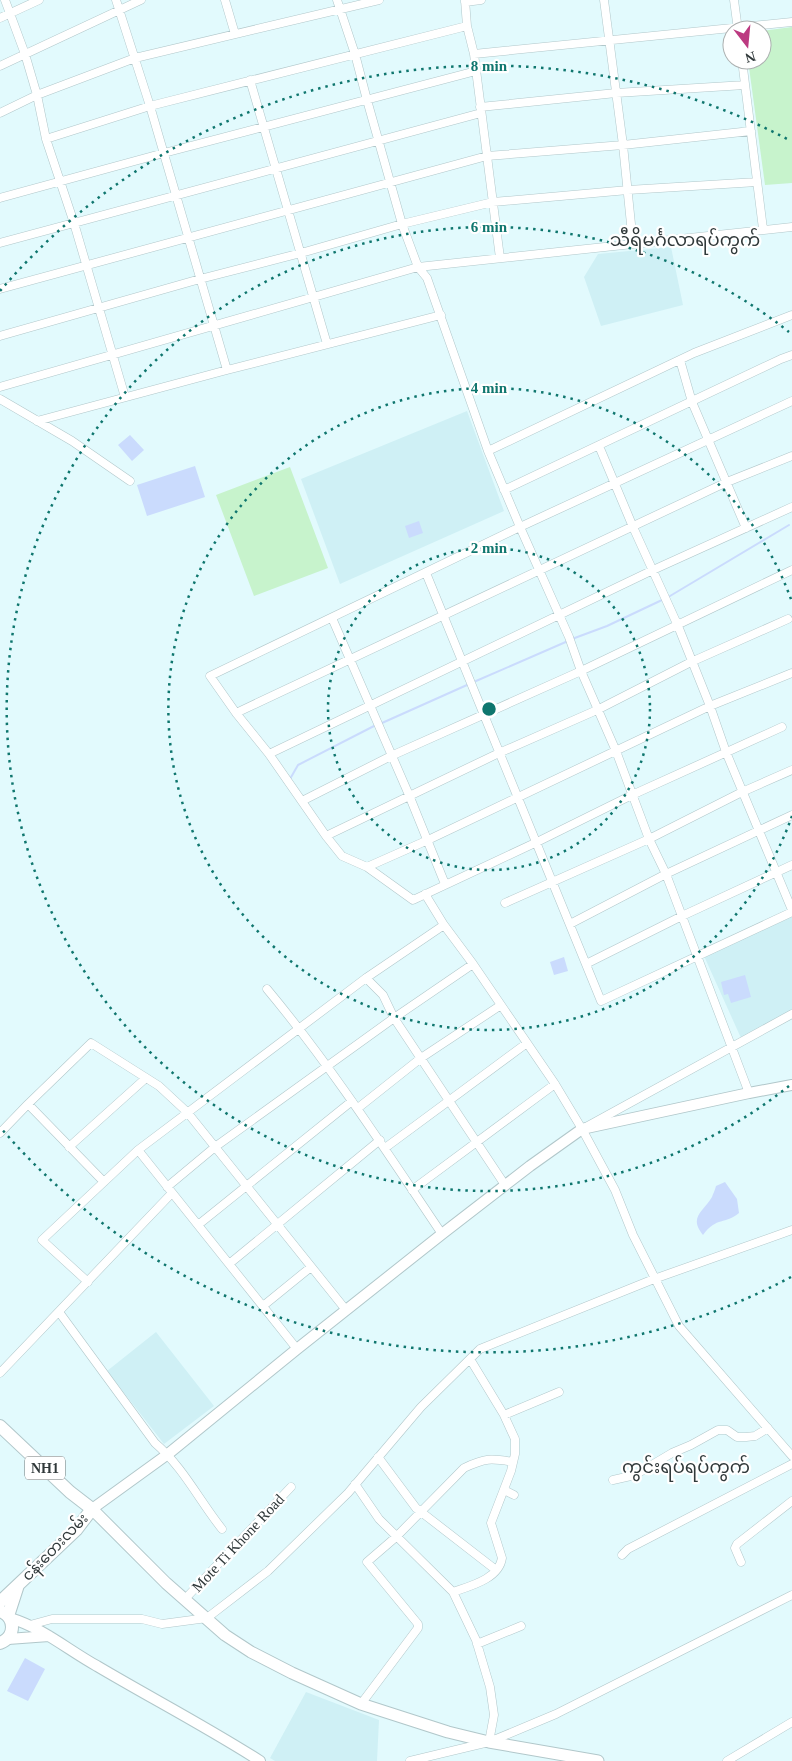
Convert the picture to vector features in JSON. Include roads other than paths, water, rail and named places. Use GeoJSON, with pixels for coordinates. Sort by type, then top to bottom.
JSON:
{"type":"FeatureCollection","features":[{"type":"Feature","properties":{"kind":"highway","name":"NH1"},"geometry":{"type":"LineString","coordinates":[[0,1426],[70,1492],[92,1509]]}},
{"type":"Feature","properties":{"kind":"highway","name":"ငန်းတေးလမ်း"},"geometry":{"type":"LineString","coordinates":[[0,1602],[76,1530],[92,1509]]}},
{"type":"Feature","properties":{"kind":"highway","name":"ငန်းတေးလမ်း"},"geometry":{"type":"LineString","coordinates":[[4,1641],[12,1633],[13,1625],[6,1615],[18,1585]]}},
{"type":"Feature","properties":{"kind":"main road"},"geometry":{"type":"LineString","coordinates":[[598,1761],[489,1742],[448,1732],[361,1704],[252,1652],[226,1635],[185,1599],[92,1509],[168,1454],[297,1348],[442,1234],[582,1129],[792,1085]]}},
{"type":"Feature","properties":{"kind":"main road"},"geometry":{"type":"LineString","coordinates":[[6,1615],[50,1636],[82,1658],[260,1761]]}},
{"type":"Feature","properties":{"kind":"main road"},"geometry":{"type":"LineString","coordinates":[[4,1641],[50,1636]]}},
{"type":"Feature","properties":{"kind":"street"},"geometry":{"type":"LineString","coordinates":[[5,0],[25,54],[37,95],[46,139],[74,223],[125,397]]}},
{"type":"Feature","properties":{"kind":"street"},"geometry":{"type":"LineString","coordinates":[[0,18],[39,0]]}},
{"type":"Feature","properties":{"kind":"street"},"geometry":{"type":"LineString","coordinates":[[116,0],[177,195],[227,370]]}},
{"type":"Feature","properties":{"kind":"street"},"geometry":{"type":"LineString","coordinates":[[0,66],[141,0]]}},
{"type":"Feature","properties":{"kind":"street"},"geometry":{"type":"LineString","coordinates":[[225,0],[235,34]]}},
{"type":"Feature","properties":{"kind":"street"},"geometry":{"type":"LineString","coordinates":[[337,0],[355,54],[366,100],[402,224],[418,267],[427,278],[488,451],[570,640],[597,710],[616,751],[649,839],[666,874],[749,1093]]}},
{"type":"Feature","properties":{"kind":"street"},"geometry":{"type":"LineString","coordinates":[[0,113],[37,95],[135,58],[379,0]]}},
{"type":"Feature","properties":{"kind":"street"},"geometry":{"type":"LineString","coordinates":[[481,0],[465,1],[467,26],[474,54],[500,258]]}},
{"type":"Feature","properties":{"kind":"street"},"geometry":{"type":"LineString","coordinates":[[604,0],[608,41],[624,144],[633,244]]}},
{"type":"Feature","properties":{"kind":"street"},"geometry":{"type":"LineString","coordinates":[[734,0],[737,20]]}},
{"type":"Feature","properties":{"kind":"street"},"geometry":{"type":"LineString","coordinates":[[772,25],[792,22]]}},
{"type":"Feature","properties":{"kind":"street"},"geometry":{"type":"LineString","coordinates":[[46,139],[150,106],[467,26]]}},
{"type":"Feature","properties":{"kind":"street"},"geometry":{"type":"LineString","coordinates":[[474,54],[722,30]]}},
{"type":"Feature","properties":{"kind":"street"},"geometry":{"type":"LineString","coordinates":[[743,70],[764,229]]}},
{"type":"Feature","properties":{"kind":"street"},"geometry":{"type":"LineString","coordinates":[[0,198],[476,71]]}},
{"type":"Feature","properties":{"kind":"street"},"geometry":{"type":"LineString","coordinates":[[250,80],[328,344]]}},
{"type":"Feature","properties":{"kind":"street"},"geometry":{"type":"LineString","coordinates":[[0,242],[276,170],[481,110],[616,93],[745,85]]}},
{"type":"Feature","properties":{"kind":"street"},"geometry":{"type":"LineString","coordinates":[[0,289],[487,156],[751,130]]}},
{"type":"Feature","properties":{"kind":"street"},"geometry":{"type":"LineString","coordinates":[[0,336],[98,307],[402,224],[493,202],[628,190],[758,182]]}},
{"type":"Feature","properties":{"kind":"street"},"geometry":{"type":"LineString","coordinates":[[0,387],[418,267],[792,227]]}},
{"type":"Feature","properties":{"kind":"street"},"geometry":{"type":"LineString","coordinates":[[37,421],[440,315]]}},
{"type":"Feature","properties":{"kind":"street"},"geometry":{"type":"LineString","coordinates":[[488,451],[680,360],[792,315]]}},
{"type":"Feature","properties":{"kind":"street"},"geometry":{"type":"LineString","coordinates":[[504,490],[792,355]]}},
{"type":"Feature","properties":{"kind":"street"},"geometry":{"type":"LineString","coordinates":[[680,360],[692,402],[746,528]]}},
{"type":"Feature","properties":{"kind":"street"},"geometry":{"type":"LineString","coordinates":[[0,399],[72,440],[130,481]]}},
{"type":"Feature","properties":{"kind":"street"},"geometry":{"type":"LineString","coordinates":[[782,727],[632,795],[413,900],[367,867],[342,856],[210,676],[520,527],[792,401]]}},
{"type":"Feature","properties":{"kind":"street"},"geometry":{"type":"LineString","coordinates":[[426,573],[461,662],[519,797],[600,1000],[602,1001],[792,911],[726,752],[678,626],[633,528],[599,446]]}},
{"type":"Feature","properties":{"kind":"street"},"geometry":{"type":"LineString","coordinates":[[236,713],[633,528],[727,482],[792,456]]}},
{"type":"Feature","properties":{"kind":"street"},"geometry":{"type":"LineString","coordinates":[[269,754],[653,570],[792,507]]}},
{"type":"Feature","properties":{"kind":"street"},"geometry":{"type":"LineString","coordinates":[[302,801],[391,756],[485,716],[678,626],[792,570]]}},
{"type":"Feature","properties":{"kind":"street"},"geometry":{"type":"LineString","coordinates":[[332,618],[428,840],[441,886],[431,904]]}},
{"type":"Feature","properties":{"kind":"street"},"geometry":{"type":"LineString","coordinates":[[326,836],[499,752],[597,710],[691,662],[788,619]]}},
{"type":"Feature","properties":{"kind":"street"},"geometry":{"type":"LineString","coordinates":[[367,867],[710,706],[792,673]]}},
{"type":"Feature","properties":{"kind":"street"},"geometry":{"type":"LineString","coordinates":[[505,903],[649,839],[742,792],[792,770]]}},
{"type":"Feature","properties":{"kind":"street"},"geometry":{"type":"LineString","coordinates":[[570,924],[666,874],[792,816]]}},
{"type":"Feature","properties":{"kind":"street"},"geometry":{"type":"LineString","coordinates":[[586,964],[682,916],[792,865]]}},
{"type":"Feature","properties":{"kind":"street"},"geometry":{"type":"LineString","coordinates":[[425,894],[444,925],[502,1005],[555,1084],[582,1129],[615,1190],[633,1235],[679,1326],[792,1456]]}},
{"type":"Feature","properties":{"kind":"street"},"geometry":{"type":"LineString","coordinates":[[88,1282],[42,1240],[138,1150],[299,1027],[366,978],[444,925]]}},
{"type":"Feature","properties":{"kind":"street"},"geometry":{"type":"LineString","coordinates":[[0,1373],[88,1282],[169,1190],[215,1147],[394,1018],[473,964]]}},
{"type":"Feature","properties":{"kind":"street"},"geometry":{"type":"LineString","coordinates":[[366,978],[383,995],[394,1018],[505,1185]]}},
{"type":"Feature","properties":{"kind":"street"},"geometry":{"type":"LineString","coordinates":[[268,989],[299,1027],[358,1108],[442,1234]]}},
{"type":"Feature","properties":{"kind":"street"},"geometry":{"type":"LineString","coordinates":[[358,1108],[421,1058],[502,1005]]}},
{"type":"Feature","properties":{"kind":"street"},"geometry":{"type":"LineString","coordinates":[[582,1129],[792,1014]]}},
{"type":"Feature","properties":{"kind":"street"},"geometry":{"type":"LineString","coordinates":[[0,1133],[91,1043],[159,1086],[187,1112],[346,1310]]}},
{"type":"Feature","properties":{"kind":"street"},"geometry":{"type":"LineString","coordinates":[[385,1148],[527,1043]]}},
{"type":"Feature","properties":{"kind":"street"},"geometry":{"type":"LineString","coordinates":[[69,1147],[146,1078]]}},
{"type":"Feature","properties":{"kind":"street"},"geometry":{"type":"LineString","coordinates":[[412,1190],[478,1143],[555,1084]]}},
{"type":"Feature","properties":{"kind":"street"},"geometry":{"type":"LineString","coordinates":[[198,1225],[352,1101]]}},
{"type":"Feature","properties":{"kind":"street"},"geometry":{"type":"LineString","coordinates":[[28,1104],[104,1182]]}},
{"type":"Feature","properties":{"kind":"street"},"geometry":{"type":"LineString","coordinates":[[229,1264],[380,1140]]}},
{"type":"Feature","properties":{"kind":"street"},"geometry":{"type":"LineString","coordinates":[[138,1150],[297,1348]]}},
{"type":"Feature","properties":{"kind":"street"},"geometry":{"type":"LineString","coordinates":[[30,1625],[52,1619],[142,1619],[162,1624],[207,1618],[268,1571],[355,1484],[421,1407],[480,1349],[654,1279],[792,1230]]}},
{"type":"Feature","properties":{"kind":"street"},"geometry":{"type":"LineString","coordinates":[[263,1306],[312,1267]]}},
{"type":"Feature","properties":{"kind":"street"},"geometry":{"type":"LineString","coordinates":[[59,1312],[155,1443],[168,1454],[185,1476],[222,1529]]}},
{"type":"Feature","properties":{"kind":"street"},"geometry":{"type":"LineString","coordinates":[[453,1592],[480,1582],[496,1570],[502,1558],[491,1523],[513,1462],[515,1439],[504,1415],[470,1359]]}},
{"type":"Feature","properties":{"kind":"street"},"geometry":{"type":"LineString","coordinates":[[504,1415],[559,1392]]}},
{"type":"Feature","properties":{"kind":"street"},"geometry":{"type":"LineString","coordinates":[[613,1480],[635,1475],[672,1453],[718,1430],[727,1430],[737,1437],[746,1438],[755,1436],[768,1428]]}},
{"type":"Feature","properties":{"kind":"street"},"geometry":{"type":"LineString","coordinates":[[378,1457],[420,1512],[496,1570]]}},
{"type":"Feature","properties":{"kind":"street"},"geometry":{"type":"LineString","coordinates":[[361,1704],[418,1628],[418,1624],[367,1563],[396,1537],[464,1468],[491,1458],[513,1462]]}},
{"type":"Feature","properties":{"kind":"street"},"geometry":{"type":"LineString","coordinates":[[622,1555],[628,1549],[792,1464]]}},
{"type":"Feature","properties":{"kind":"street"},"geometry":{"type":"LineString","coordinates":[[355,1484],[379,1519],[453,1592],[477,1644],[490,1687],[494,1715],[489,1742]]}},
{"type":"Feature","properties":{"kind":"street","name":"Mote Ti Khone Road"},"geometry":{"type":"LineString","coordinates":[[185,1599],[291,1487]]}},
{"type":"Feature","properties":{"kind":"street"},"geometry":{"type":"LineString","coordinates":[[504,1490],[514,1495]]}},
{"type":"Feature","properties":{"kind":"street"},"geometry":{"type":"LineString","coordinates":[[741,1562],[735,1548],[736,1544],[792,1501]]}},
{"type":"Feature","properties":{"kind":"street"},"geometry":{"type":"LineString","coordinates":[[410,1761],[489,1742],[556,1714],[792,1595]]}},
{"type":"Feature","properties":{"kind":"street"},"geometry":{"type":"LineString","coordinates":[[477,1644],[521,1626]]}},
{"type":"Feature","properties":{"kind":"street"},"geometry":{"type":"LineString","coordinates":[[727,1761],[792,1722]]}},
{"type":"Feature","properties":{"kind":"waterway"},"geometry":{"type":"LineString","coordinates":[[670,596],[789,525]]}},
{"type":"Feature","properties":{"kind":"waterway"},"geometry":{"type":"LineString","coordinates":[[572,639],[607,626],[662,600]]}},
{"type":"Feature","properties":{"kind":"waterway"},"geometry":{"type":"LineString","coordinates":[[476,681],[568,641]]}},
{"type":"Feature","properties":{"kind":"waterway"},"geometry":{"type":"LineString","coordinates":[[382,723],[467,685]]}},
{"type":"Feature","properties":{"kind":"waterway"},"geometry":{"type":"LineString","coordinates":[[290,779],[298,765],[374,726]]}},
{"type":"Feature","properties":{"kind":"district","name":"သီရိမင်္ဂလာရပ်ကွက်"},"geometry":{"type":"Point","coordinates":[685,240]}},
{"type":"Feature","properties":{"kind":"district","name":"ကွင်းရပ်ရပ်ကွက်"},"geometry":{"type":"Point","coordinates":[686,1467]}}]}
